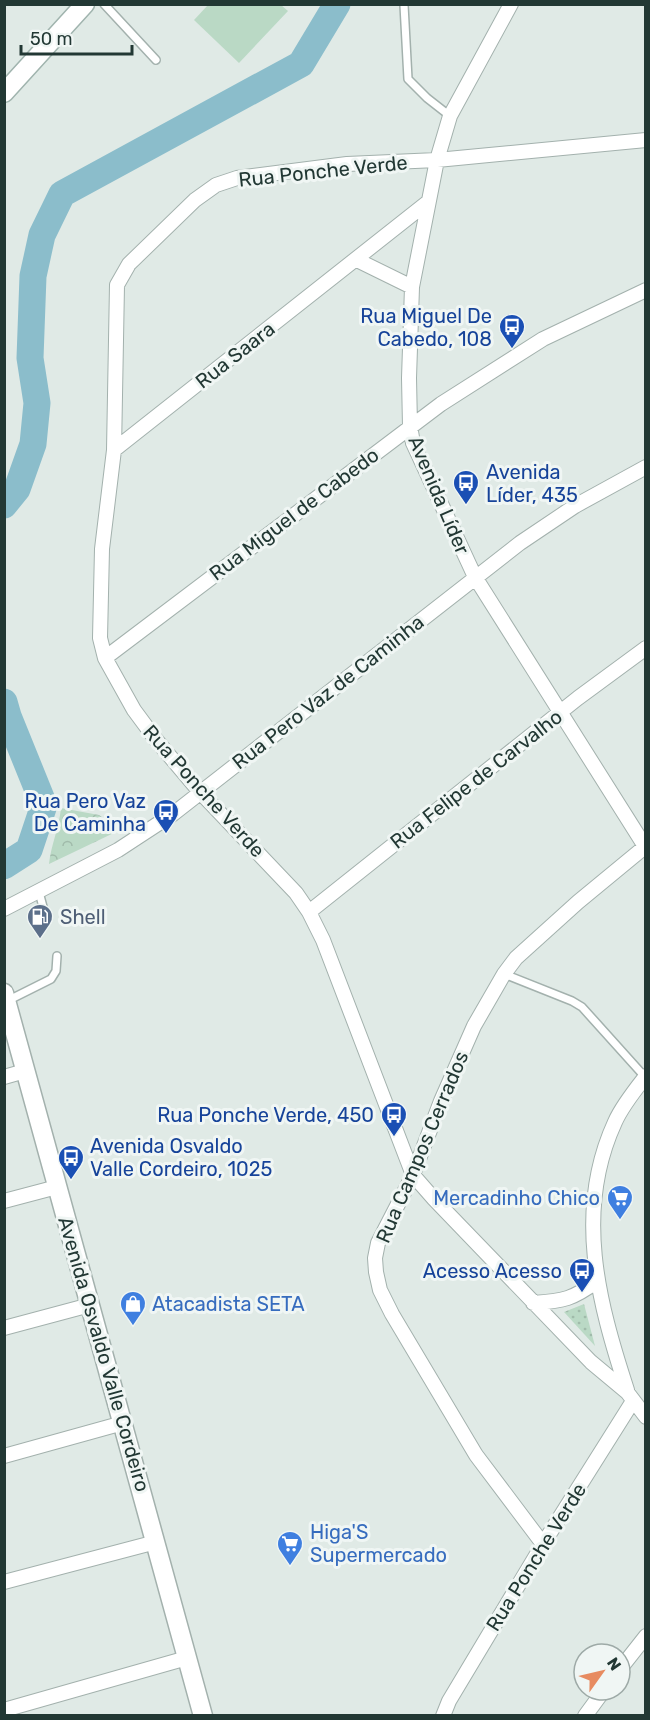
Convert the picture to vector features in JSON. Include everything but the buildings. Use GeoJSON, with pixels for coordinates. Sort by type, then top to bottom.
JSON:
{"type":"FeatureCollection","features":[{"type":"Feature","properties":{"kind":"street"},"geometry":{"type":"LineString","coordinates":[[4,93],[85,4]]}},
{"type":"Feature","properties":{"kind":"street","name":"Avenida Líder"},"geometry":{"type":"LineString","coordinates":[[511,4],[450,116],[437,160],[412,287],[410,426],[413,443],[476,577],[645,847]]}},
{"type":"Feature","properties":{"kind":"street","name":"Rua Ponche Verde"},"geometry":{"type":"LineString","coordinates":[[443,1716],[449,1701],[630,1397],[591,1362],[533,1303],[413,1175],[323,940],[309,912],[284,880],[200,792],[157,741],[134,710],[105,658],[100,638],[102,549],[114,450],[117,285],[129,264],[195,200],[216,185],[237,178],[347,164],[437,160],[645,140]]}},
{"type":"Feature","properties":{"kind":"street","name":"Rua Saara"},"geometry":{"type":"LineString","coordinates":[[114,450],[428,202]]}},
{"type":"Feature","properties":{"kind":"street"},"geometry":{"type":"LineString","coordinates":[[357,260],[412,287]]}},
{"type":"Feature","properties":{"kind":"street","name":"Rua Miguel de Cabedo"},"geometry":{"type":"LineString","coordinates":[[105,658],[441,404],[543,339],[645,290]]}},
{"type":"Feature","properties":{"kind":"street","name":"Rua Pero Vaz de Caminha"},"geometry":{"type":"LineString","coordinates":[[4,909],[118,850],[173,814],[520,543],[575,506],[645,467]]}},
{"type":"Feature","properties":{"kind":"street","name":"Rua Felipe de Carvalho"},"geometry":{"type":"LineString","coordinates":[[309,912],[645,648]]}},
{"type":"Feature","properties":{"kind":"street","name":"Rua Campos Cerrados"},"geometry":{"type":"LineString","coordinates":[[543,1544],[476,1455],[392,1314],[380,1290],[375,1258],[378,1243],[413,1175],[441,1101],[474,1026],[504,974],[532,942],[645,847]]}},
{"type":"Feature","properties":{"kind":"street","name":"Avenida Osvaldo Valle Cordeiro"},"geometry":{"type":"LineString","coordinates":[[6,997],[203,1716]]}},
{"type":"Feature","properties":{"kind":"street"},"geometry":{"type":"LineString","coordinates":[[4,1077],[26,1071]]}},
{"type":"Feature","properties":{"kind":"street"},"geometry":{"type":"LineString","coordinates":[[645,1076],[616,1119],[602,1155],[594,1188],[593,1236],[597,1281],[610,1334],[630,1397],[645,1417]]}},
{"type":"Feature","properties":{"kind":"street"},"geometry":{"type":"LineString","coordinates":[[4,1201],[57,1187]]}},
{"type":"Feature","properties":{"kind":"street"},"geometry":{"type":"LineString","coordinates":[[533,1303],[572,1298],[597,1281]]}},
{"type":"Feature","properties":{"kind":"street"},"geometry":{"type":"LineString","coordinates":[[4,1328],[90,1305]]}},
{"type":"Feature","properties":{"kind":"street"},"geometry":{"type":"LineString","coordinates":[[4,1456],[123,1423]]}},
{"type":"Feature","properties":{"kind":"street"},"geometry":{"type":"LineString","coordinates":[[4,1582],[156,1542]]}},
{"type":"Feature","properties":{"kind":"street"},"geometry":{"type":"LineString","coordinates":[[632,1653],[645,1636]]}},
{"type":"Feature","properties":{"kind":"street"},"geometry":{"type":"LineString","coordinates":[[4,1710],[187,1658]]}},
{"type":"Feature","properties":{"kind":"street"},"geometry":{"type":"LineString","coordinates":[[585,1716],[595,1702]]}},
{"type":"Feature","properties":{"kind":"lane"},"geometry":{"type":"LineString","coordinates":[[104,4],[156,60]]}},
{"type":"Feature","properties":{"kind":"lane"},"geometry":{"type":"LineString","coordinates":[[404,5],[408,79],[450,116]]}},
{"type":"Feature","properties":{"kind":"lane"},"geometry":{"type":"LineString","coordinates":[[39,892],[46,918]]}},
{"type":"Feature","properties":{"kind":"lane"},"geometry":{"type":"LineString","coordinates":[[6,997],[51,979],[56,971],[57,956]]}},
{"type":"Feature","properties":{"kind":"lane"},"geometry":{"type":"LineString","coordinates":[[504,974],[582,1007],[645,1076]]}},
{"type":"Feature","properties":{"kind":"green space"},"geometry":{"type":"Polygon","coordinates":[[[208,5],[281,5],[288,11],[239,63],[194,20],[208,5]]]}},
{"type":"Feature","properties":{"kind":"green space"},"geometry":{"type":"Polygon","coordinates":[[[61,808],[99,815],[120,830],[49,864],[61,808]]]}},
{"type":"Feature","properties":{"kind":"green space"},"geometry":{"type":"Polygon","coordinates":[[[584,1304],[595,1346],[564,1312],[584,1304]]]}},
{"type":"Feature","properties":{"kind":"waterway"},"geometry":{"type":"LineString","coordinates":[[4,505],[17,489],[33,444],[37,403],[30,358],[33,276],[42,235],[62,194],[301,64],[337,4]]}},
{"type":"Feature","properties":{"kind":"waterway"},"geometry":{"type":"LineString","coordinates":[[4,702],[44,805],[29,850],[4,866]]}},
{"type":"Feature","properties":{"kind":"place","name":"Rua Miguel De Cabedo, 108"},"geometry":{"type":"Point","coordinates":[512,350]}},
{"type":"Feature","properties":{"kind":"place","name":"Avenida Líder, 435"},"geometry":{"type":"Point","coordinates":[466,506]}},
{"type":"Feature","properties":{"kind":"place","name":"Rua Pero Vaz De Caminha"},"geometry":{"type":"Point","coordinates":[166,835]}},
{"type":"Feature","properties":{"kind":"place","name":"Shell"},"geometry":{"type":"Point","coordinates":[40,940]}},
{"type":"Feature","properties":{"kind":"place","name":"Rua Ponche Verde, 450"},"geometry":{"type":"Point","coordinates":[394,1138]}},
{"type":"Feature","properties":{"kind":"place","name":"Avenida Osvaldo Valle Cordeiro, 1025"},"geometry":{"type":"Point","coordinates":[71,1181]}},
{"type":"Feature","properties":{"kind":"place","name":"Mercadinho Chico"},"geometry":{"type":"Point","coordinates":[620,1221]}},
{"type":"Feature","properties":{"kind":"place","name":"Acesso Acesso"},"geometry":{"type":"Point","coordinates":[582,1294]}},
{"type":"Feature","properties":{"kind":"place","name":"Atacadista SETA"},"geometry":{"type":"Point","coordinates":[133,1327]}},
{"type":"Feature","properties":{"kind":"place","name":"Higa'S Supermercado"},"geometry":{"type":"Point","coordinates":[290,1567]}}]}
